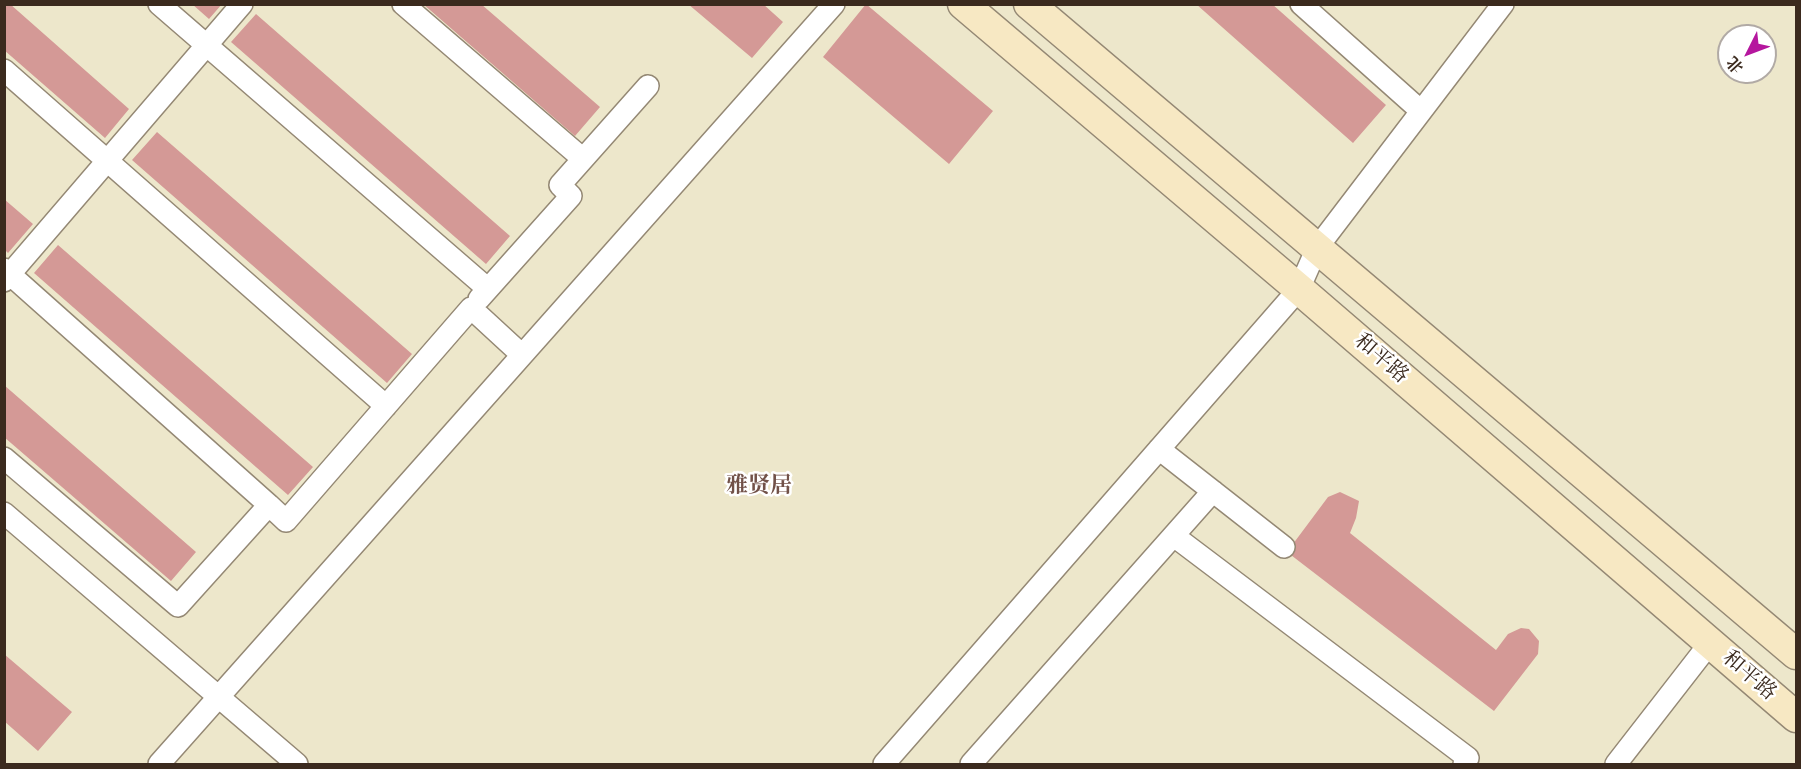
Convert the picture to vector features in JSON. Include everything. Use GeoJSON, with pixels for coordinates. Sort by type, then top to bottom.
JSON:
{"type":"FeatureCollection","features":[{"type":"Feature","properties":{"kind":"street"},"geometry":{"type":"LineString","coordinates":[[159,4],[488,289]]}},
{"type":"Feature","properties":{"kind":"street"},"geometry":{"type":"LineString","coordinates":[[242,4],[7,275],[286,521],[471,308],[572,196],[560,185],[648,86]]}},
{"type":"Feature","properties":{"kind":"street"},"geometry":{"type":"LineString","coordinates":[[403,4],[583,159]]}},
{"type":"Feature","properties":{"kind":"street"},"geometry":{"type":"LineString","coordinates":[[159,765],[834,4]]}},
{"type":"Feature","properties":{"kind":"street","name":"和平路"},"geometry":{"type":"LineString","coordinates":[[963,4],[1797,717]]}},
{"type":"Feature","properties":{"kind":"street","name":"和平路"},"geometry":{"type":"LineString","coordinates":[[1029,4],[1797,654]]}},
{"type":"Feature","properties":{"kind":"street"},"geometry":{"type":"LineString","coordinates":[[1301,4],[1421,111]]}},
{"type":"Feature","properties":{"kind":"street"},"geometry":{"type":"LineString","coordinates":[[884,765],[1299,289],[1317,248],[1503,4]]}},
{"type":"Feature","properties":{"kind":"street"},"geometry":{"type":"LineString","coordinates":[[4,70],[386,406]]}},
{"type":"Feature","properties":{"kind":"street"},"geometry":{"type":"LineString","coordinates":[[471,308],[522,356]]}},
{"type":"Feature","properties":{"kind":"street"},"geometry":{"type":"LineString","coordinates":[[1159,449],[1284,547]]}},
{"type":"Feature","properties":{"kind":"street"},"geometry":{"type":"LineString","coordinates":[[4,458],[178,606],[270,505]]}},
{"type":"Feature","properties":{"kind":"street"},"geometry":{"type":"LineString","coordinates":[[971,765],[1213,492]]}},
{"type":"Feature","properties":{"kind":"street"},"geometry":{"type":"LineString","coordinates":[[4,513],[297,765]]}},
{"type":"Feature","properties":{"kind":"street"},"geometry":{"type":"LineString","coordinates":[[1174,536],[1468,758],[1464,765]]}},
{"type":"Feature","properties":{"kind":"street"},"geometry":{"type":"LineString","coordinates":[[1616,765],[1710,643]]}},
{"type":"Feature","properties":{"kind":"building"},"geometry":{"type":"Polygon","coordinates":[[[4,4],[10,4],[129,109],[105,138],[4,50],[4,4]]]}},
{"type":"Feature","properties":{"kind":"building"},"geometry":{"type":"Polygon","coordinates":[[[192,4],[222,4],[209,19],[192,4]]]}},
{"type":"Feature","properties":{"kind":"building"},"geometry":{"type":"Polygon","coordinates":[[[423,4],[481,4],[600,107],[575,136],[423,4]]]}},
{"type":"Feature","properties":{"kind":"building"},"geometry":{"type":"Polygon","coordinates":[[[688,4],[763,4],[783,22],[752,58],[688,4]]]}},
{"type":"Feature","properties":{"kind":"building"},"geometry":{"type":"Polygon","coordinates":[[[866,4],[993,111],[949,164],[823,57],[866,4]]]}},
{"type":"Feature","properties":{"kind":"building"},"geometry":{"type":"Polygon","coordinates":[[[1196,4],[1272,4],[1386,105],[1353,143],[1196,4]]]}},
{"type":"Feature","properties":{"kind":"building"},"geometry":{"type":"Polygon","coordinates":[[[256,14],[510,236],[486,264],[231,42],[256,14]]]}},
{"type":"Feature","properties":{"kind":"building"},"geometry":{"type":"Polygon","coordinates":[[[157,132],[412,354],[387,383],[132,160],[157,132]]]}},
{"type":"Feature","properties":{"kind":"building"},"geometry":{"type":"Polygon","coordinates":[[[4,199],[33,224],[8,253],[4,249],[4,199]]]}},
{"type":"Feature","properties":{"kind":"building"},"geometry":{"type":"Polygon","coordinates":[[[58,245],[313,467],[288,495],[34,273],[58,245]]]}},
{"type":"Feature","properties":{"kind":"building"},"geometry":{"type":"Polygon","coordinates":[[[4,385],[196,552],[171,581],[4,437],[4,385]]]}},
{"type":"Feature","properties":{"kind":"building"},"geometry":{"type":"Polygon","coordinates":[[[1340,492],[1359,501],[1350,533],[1496,650],[1508,634],[1521,628],[1529,629],[1539,641],[1538,654],[1494,711],[1287,552],[1328,497],[1340,492]]]}},
{"type":"Feature","properties":{"kind":"building"},"geometry":{"type":"Polygon","coordinates":[[[4,654],[72,712],[38,751],[4,721],[4,654]]]}},
{"type":"Feature","properties":{"kind":"district","name":"雅贤居"},"geometry":{"type":"Point","coordinates":[759,487]}}]}
